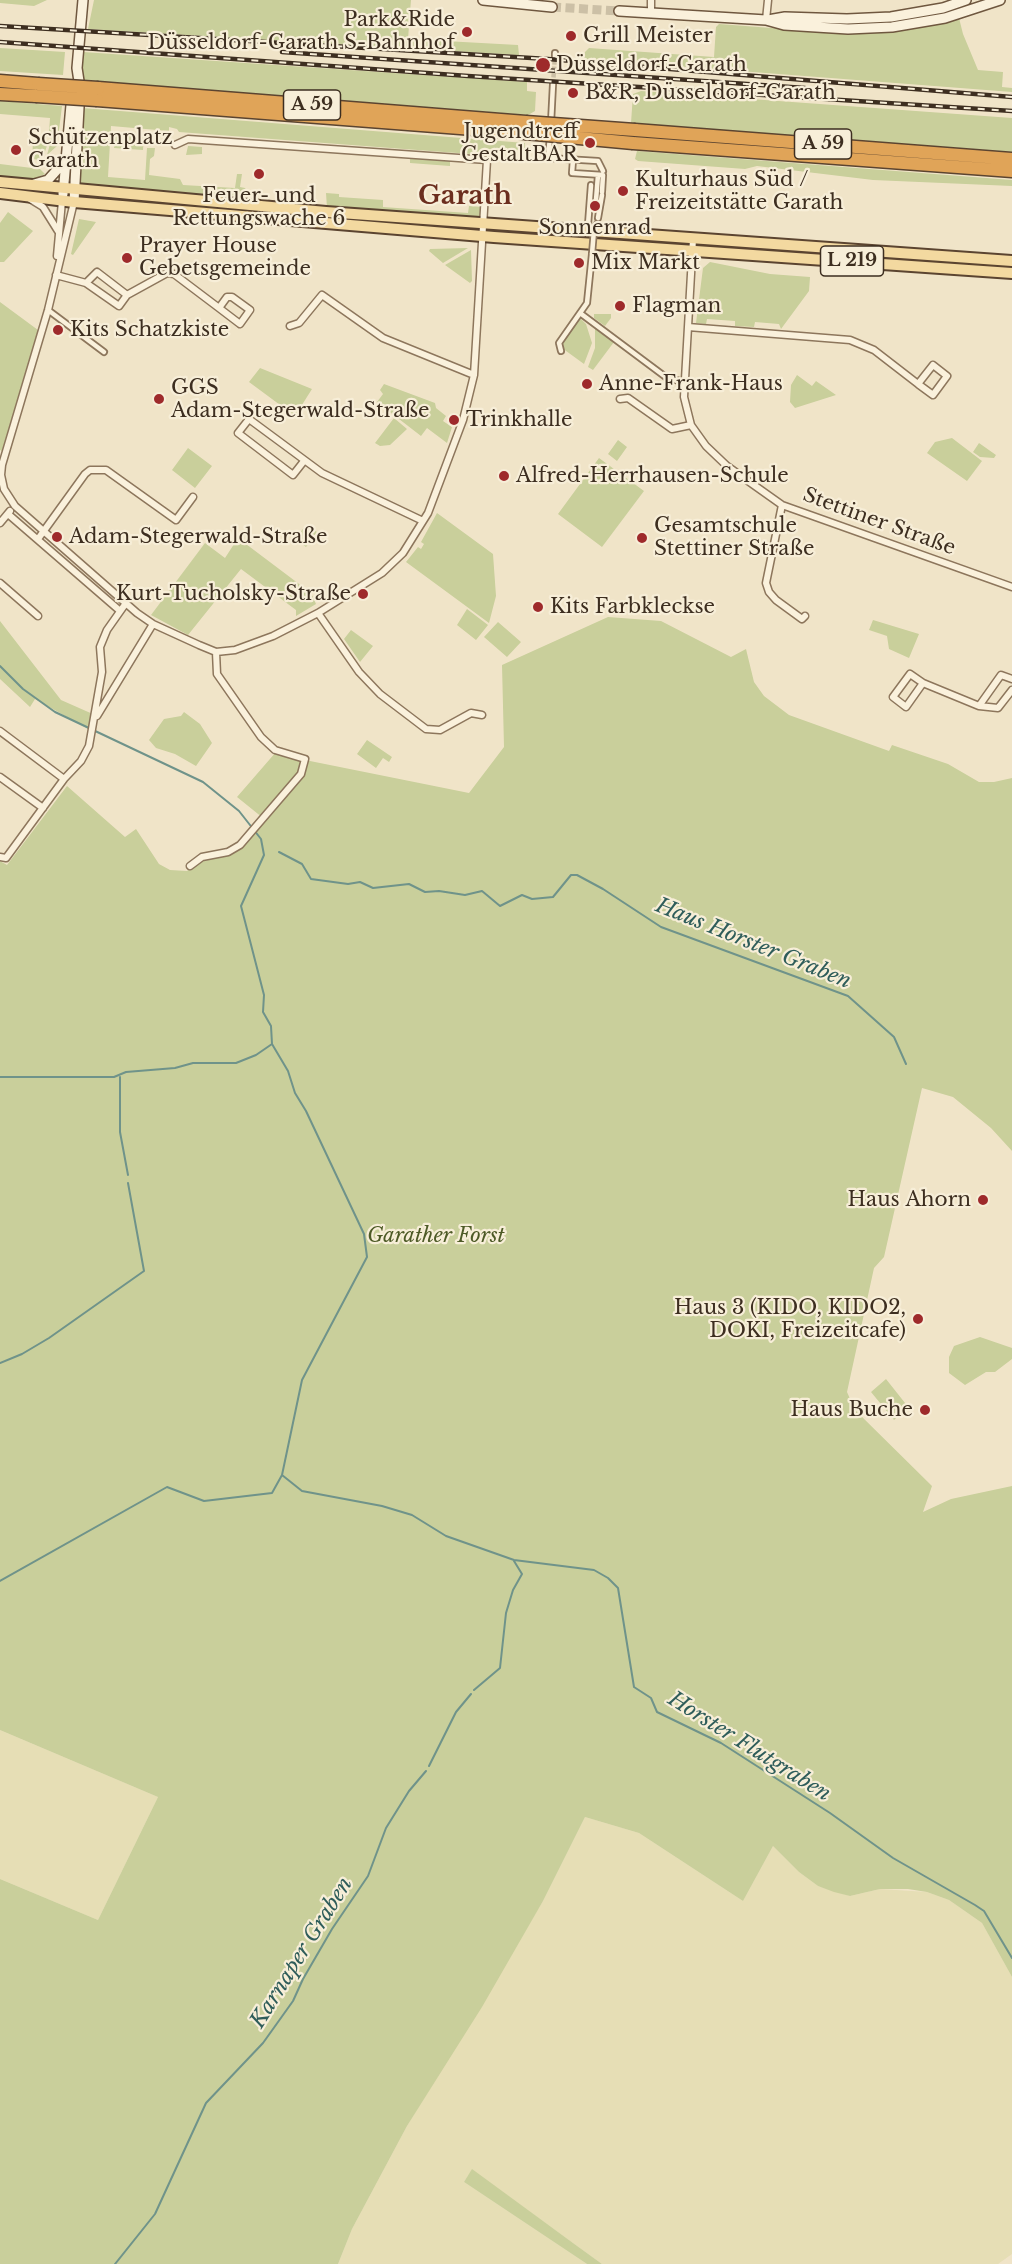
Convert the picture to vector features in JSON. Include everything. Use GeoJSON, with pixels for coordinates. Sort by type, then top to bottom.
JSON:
{"type":"FeatureCollection","features":[{"type":"Feature","properties":{"kind":"highway","name":"A 59"},"geometry":{"type":"LineString","coordinates":[[0,81],[37,90]]}},
{"type":"Feature","properties":{"kind":"highway","name":"A 59"},"geometry":{"type":"LineString","coordinates":[[0,93],[37,90],[525,127],[634,130],[1012,159]]}},
{"type":"Feature","properties":{"kind":"highway","name":"A 59"},"geometry":{"type":"LineString","coordinates":[[525,127],[633,143],[1012,171]]}},
{"type":"Feature","properties":{"kind":"main road"},"geometry":{"type":"LineString","coordinates":[[68,195],[66,159],[83,0]]}},
{"type":"Feature","properties":{"kind":"main road"},"geometry":{"type":"LineString","coordinates":[[483,0],[552,7]]}},
{"type":"Feature","properties":{"kind":"main road"},"geometry":{"type":"LineString","coordinates":[[766,20],[785,17],[847,19],[891,17],[943,8],[966,0]]}},
{"type":"Feature","properties":{"kind":"main road"},"geometry":{"type":"LineString","coordinates":[[619,11],[766,20],[814,28],[892,27],[945,18],[1000,0]]}},
{"type":"Feature","properties":{"kind":"main road"},"geometry":{"type":"LineString","coordinates":[[68,195],[80,88],[77,68]]}},
{"type":"Feature","properties":{"kind":"main road"},"geometry":{"type":"LineString","coordinates":[[30,185],[48,180],[66,159]]}},
{"type":"Feature","properties":{"kind":"main road","name":"L 219"},"geometry":{"type":"LineString","coordinates":[[0,182],[30,185],[68,195],[482,236],[692,244],[1012,261]]}},
{"type":"Feature","properties":{"kind":"main road","name":"L 219"},"geometry":{"type":"LineString","coordinates":[[0,193],[24,196],[68,195],[484,224],[1012,273]]}},
{"type":"Feature","properties":{"kind":"street"},"geometry":{"type":"LineString","coordinates":[[651,0],[651,12]]}},
{"type":"Feature","properties":{"kind":"street"},"geometry":{"type":"LineString","coordinates":[[766,20],[768,0]]}},
{"type":"Feature","properties":{"kind":"street"},"geometry":{"type":"LineString","coordinates":[[554,84],[548,158],[598,161],[603,171]]}},
{"type":"Feature","properties":{"kind":"street"},"geometry":{"type":"LineString","coordinates":[[68,195],[56,275],[48,310],[2,465],[1,482],[15,506],[153,624],[216,652],[250,645],[318,613],[382,573],[403,553],[423,521],[463,420],[474,375],[488,160],[188,139],[175,145]]}},
{"type":"Feature","properties":{"kind":"street"},"geometry":{"type":"LineString","coordinates":[[573,159],[572,174],[603,175],[602,194],[597,202],[590,205]]}},
{"type":"Feature","properties":{"kind":"street"},"geometry":{"type":"LineString","coordinates":[[591,174],[588,225],[594,230]]}},
{"type":"Feature","properties":{"kind":"street"},"geometry":{"type":"LineString","coordinates":[[561,351],[559,343],[588,303],[594,230],[598,221],[598,175]]}},
{"type":"Feature","properties":{"kind":"street"},"geometry":{"type":"LineString","coordinates":[[56,275],[59,233],[68,195]]}},
{"type":"Feature","properties":{"kind":"street"},"geometry":{"type":"LineString","coordinates":[[24,196],[44,207],[59,233]]}},
{"type":"Feature","properties":{"kind":"street","name":"Stettiner Straße"},"geometry":{"type":"LineString","coordinates":[[692,244],[684,382],[686,408],[691,425],[714,455],[782,505],[1012,587]]}},
{"type":"Feature","properties":{"kind":"street"},"geometry":{"type":"LineString","coordinates":[[86,283],[97,272],[127,295]]}},
{"type":"Feature","properties":{"kind":"street"},"geometry":{"type":"LineString","coordinates":[[56,275],[86,283],[119,306],[127,295],[159,275],[171,273],[240,324],[249,310],[232,297],[227,297],[219,308]]}},
{"type":"Feature","properties":{"kind":"street"},"geometry":{"type":"LineString","coordinates":[[290,326],[299,323],[322,295],[382,338],[474,375]]}},
{"type":"Feature","properties":{"kind":"street"},"geometry":{"type":"LineString","coordinates":[[48,310],[104,352]]}},
{"type":"Feature","properties":{"kind":"street"},"geometry":{"type":"LineString","coordinates":[[580,313],[667,378],[684,382]]}},
{"type":"Feature","properties":{"kind":"street"},"geometry":{"type":"LineString","coordinates":[[688,327],[850,340],[874,350],[918,384],[933,395],[947,376],[933,365],[918,384]]}},
{"type":"Feature","properties":{"kind":"street"},"geometry":{"type":"LineString","coordinates":[[620,399],[628,398],[672,429],[691,425]]}},
{"type":"Feature","properties":{"kind":"street"},"geometry":{"type":"LineString","coordinates":[[303,461],[293,475],[238,434],[249,419],[303,461],[423,521]]}},
{"type":"Feature","properties":{"kind":"street"},"geometry":{"type":"LineString","coordinates":[[38,539],[85,474],[96,469],[106,470],[176,520],[193,496]]}},
{"type":"Feature","properties":{"kind":"street"},"geometry":{"type":"LineString","coordinates":[[782,505],[766,586],[773,597],[788,609],[802,619],[805,616]]}},
{"type":"Feature","properties":{"kind":"street"},"geometry":{"type":"LineString","coordinates":[[0,523],[15,506]]}},
{"type":"Feature","properties":{"kind":"street"},"geometry":{"type":"LineString","coordinates":[[8,514],[119,610]]}},
{"type":"Feature","properties":{"kind":"street"},"geometry":{"type":"LineString","coordinates":[[0,583],[39,616]]}},
{"type":"Feature","properties":{"kind":"street"},"geometry":{"type":"LineString","coordinates":[[0,857],[6,858],[64,779],[81,761],[91,738],[96,716],[102,672],[99,647],[119,610],[126,603]]}},
{"type":"Feature","properties":{"kind":"street"},"geometry":{"type":"LineString","coordinates":[[318,613],[359,672],[380,694],[426,729],[440,730],[475,712],[482,715]]}},
{"type":"Feature","properties":{"kind":"street"},"geometry":{"type":"LineString","coordinates":[[96,716],[153,624]]}},
{"type":"Feature","properties":{"kind":"street"},"geometry":{"type":"LineString","coordinates":[[190,866],[202,856],[233,850],[260,823],[301,774],[305,759],[275,750],[261,737],[217,674],[216,652]]}},
{"type":"Feature","properties":{"kind":"street"},"geometry":{"type":"LineString","coordinates":[[923,683],[906,707],[893,697],[910,674],[923,683],[979,706],[998,708],[1012,690]]}},
{"type":"Feature","properties":{"kind":"street"},"geometry":{"type":"LineString","coordinates":[[979,706],[1001,675],[1012,679]]}},
{"type":"Feature","properties":{"kind":"street"},"geometry":{"type":"LineString","coordinates":[[0,731],[64,779]]}},
{"type":"Feature","properties":{"kind":"street"},"geometry":{"type":"LineString","coordinates":[[0,777],[43,808]]}},
{"type":"Feature","properties":{"kind":"shaded area"},"geometry":{"type":"Polygon","coordinates":[[[0,1730],[158,1797],[98,1920],[0,1879],[0,1730]]]}},
{"type":"Feature","properties":{"kind":"shaded area"},"geometry":{"type":"Polygon","coordinates":[[[585,1817],[639,1833],[743,1901],[773,1846],[799,1872],[818,1886],[850,1896],[880,1889],[927,1892],[949,1900],[982,1923],[1012,1977],[1012,2254],[998,2264],[602,2264],[472,2170],[464,2182],[587,2264],[338,2264],[352,2229],[407,2126],[543,1901],[585,1817]]]}},
{"type":"Feature","properties":{"kind":"green space"},"geometry":{"type":"Polygon","coordinates":[[[0,0],[47,0],[34,6],[0,3],[0,0]]]}},
{"type":"Feature","properties":{"kind":"green space"},"geometry":{"type":"Polygon","coordinates":[[[94,0],[411,0],[408,39],[518,45],[519,55],[88,29],[94,0]]]}},
{"type":"Feature","properties":{"kind":"green space"},"geometry":{"type":"Polygon","coordinates":[[[959,18],[978,70],[1003,72],[1002,87],[1012,88],[1012,92],[584,59],[585,52],[589,48],[714,57],[716,27],[719,24],[837,33],[907,29],[959,18]]]}},
{"type":"Feature","properties":{"kind":"green space"},"geometry":{"type":"Polygon","coordinates":[[[0,48],[65,52],[63,75],[0,71],[0,48]]]}},
{"type":"Feature","properties":{"kind":"green space"},"geometry":{"type":"Polygon","coordinates":[[[83,52],[527,82],[527,91],[536,92],[535,111],[528,115],[81,80],[83,52]]]}},
{"type":"Feature","properties":{"kind":"green space"},"geometry":{"type":"Polygon","coordinates":[[[641,91],[1012,118],[1012,152],[631,123],[633,94],[641,91]]]}},
{"type":"Feature","properties":{"kind":"green space"},"geometry":{"type":"Polygon","coordinates":[[[0,101],[62,106],[57,146],[47,155],[53,133],[49,132],[50,118],[0,114],[0,101]]]}},
{"type":"Feature","properties":{"kind":"green space"},"geometry":{"type":"Polygon","coordinates":[[[82,108],[525,143],[525,150],[520,156],[520,150],[485,149],[484,155],[179,132],[169,127],[169,131],[111,126],[108,177],[145,180],[147,148],[155,148],[154,156],[150,159],[149,175],[180,179],[183,185],[235,188],[237,174],[242,174],[240,187],[245,188],[249,194],[245,197],[238,194],[220,199],[185,192],[114,191],[83,186],[81,183],[79,175],[82,108]]]}},
{"type":"Feature","properties":{"kind":"green space"},"geometry":{"type":"Polygon","coordinates":[[[116,133],[144,136],[143,150],[114,148],[116,133]]]}},
{"type":"Feature","properties":{"kind":"green space"},"geometry":{"type":"Polygon","coordinates":[[[33,142],[48,143],[42,160],[32,159],[33,142]]]}},
{"type":"Feature","properties":{"kind":"green space"},"geometry":{"type":"Polygon","coordinates":[[[188,146],[202,147],[202,154],[186,155],[188,146]]]}},
{"type":"Feature","properties":{"kind":"green space"},"geometry":{"type":"Polygon","coordinates":[[[637,151],[1012,180],[1012,186],[873,180],[757,166],[745,169],[638,161],[635,159],[637,151]]]}},
{"type":"Feature","properties":{"kind":"green space"},"geometry":{"type":"Polygon","coordinates":[[[410,158],[450,161],[450,166],[410,163],[410,158]]]}},
{"type":"Feature","properties":{"kind":"green space"},"geometry":{"type":"Polygon","coordinates":[[[0,164],[40,169],[45,174],[29,181],[0,177],[0,164]]]}},
{"type":"Feature","properties":{"kind":"green space"},"geometry":{"type":"Polygon","coordinates":[[[326,193],[339,194],[339,197],[383,200],[383,207],[468,213],[469,206],[482,207],[479,218],[327,208],[326,193]]]}},
{"type":"Feature","properties":{"kind":"green space"},"geometry":{"type":"Polygon","coordinates":[[[88,198],[275,212],[278,214],[88,198]]]}},
{"type":"Feature","properties":{"kind":"green space"},"geometry":{"type":"Polygon","coordinates":[[[8,212],[33,231],[4,262],[0,262],[0,223],[8,212]]]}},
{"type":"Feature","properties":{"kind":"green space"},"geometry":{"type":"Polygon","coordinates":[[[79,219],[96,222],[73,255],[71,254],[79,219]]]}},
{"type":"Feature","properties":{"kind":"green space"},"geometry":{"type":"Polygon","coordinates":[[[468,248],[443,263],[429,251],[430,249],[468,248]]]}},
{"type":"Feature","properties":{"kind":"green space"},"geometry":{"type":"Polygon","coordinates":[[[471,250],[472,281],[470,283],[445,265],[471,250]]]}},
{"type":"Feature","properties":{"kind":"green space"},"geometry":{"type":"Polygon","coordinates":[[[710,262],[770,274],[810,277],[809,291],[781,329],[779,324],[755,322],[754,327],[735,326],[735,321],[707,319],[706,324],[696,323],[703,268],[710,262]]]}},
{"type":"Feature","properties":{"kind":"green space"},"geometry":{"type":"Polygon","coordinates":[[[0,302],[38,330],[2,451],[0,450],[0,302]]]}},
{"type":"Feature","properties":{"kind":"green space"},"geometry":{"type":"Polygon","coordinates":[[[594,314],[611,314],[611,318],[605,326],[594,318],[594,314]]]}},
{"type":"Feature","properties":{"kind":"green space"},"geometry":{"type":"Polygon","coordinates":[[[580,318],[586,324],[592,343],[584,364],[562,348],[562,343],[580,318]]]}},
{"type":"Feature","properties":{"kind":"green space"},"geometry":{"type":"Polygon","coordinates":[[[595,328],[614,342],[593,370],[588,367],[595,348],[595,328]]]}},
{"type":"Feature","properties":{"kind":"green space"},"geometry":{"type":"Polygon","coordinates":[[[260,368],[312,389],[295,416],[249,382],[260,368]]]}},
{"type":"Feature","properties":{"kind":"green space"},"geometry":{"type":"Polygon","coordinates":[[[797,375],[812,386],[816,381],[836,395],[795,408],[790,402],[791,385],[797,375]]]}},
{"type":"Feature","properties":{"kind":"green space"},"geometry":{"type":"Polygon","coordinates":[[[384,384],[435,403],[436,408],[446,416],[443,421],[452,427],[447,443],[427,428],[421,436],[377,402],[383,394],[380,390],[384,384]]]}},
{"type":"Feature","properties":{"kind":"green space"},"geometry":{"type":"Polygon","coordinates":[[[394,418],[407,429],[390,445],[380,446],[375,443],[394,418]]]}},
{"type":"Feature","properties":{"kind":"green space"},"geometry":{"type":"Polygon","coordinates":[[[952,438],[982,461],[967,481],[927,453],[935,442],[952,438]]]}},
{"type":"Feature","properties":{"kind":"green space"},"geometry":{"type":"Polygon","coordinates":[[[618,440],[627,447],[617,461],[608,454],[618,440]]]}},
{"type":"Feature","properties":{"kind":"green space"},"geometry":{"type":"Polygon","coordinates":[[[979,443],[996,455],[994,458],[980,457],[973,452],[979,443]]]}},
{"type":"Feature","properties":{"kind":"green space"},"geometry":{"type":"Polygon","coordinates":[[[188,448],[212,466],[195,488],[172,470],[188,448]]]}},
{"type":"Feature","properties":{"kind":"green space"},"geometry":{"type":"Polygon","coordinates":[[[599,458],[644,491],[602,547],[558,514],[599,458]]]}},
{"type":"Feature","properties":{"kind":"green space"},"geometry":{"type":"Polygon","coordinates":[[[437,513],[493,554],[496,596],[489,623],[406,562],[418,547],[421,549],[424,544],[421,542],[437,513]]]}},
{"type":"Feature","properties":{"kind":"green space"},"geometry":{"type":"Polygon","coordinates":[[[306,525],[317,532],[306,547],[295,539],[306,525]]]}},
{"type":"Feature","properties":{"kind":"green space"},"geometry":{"type":"Polygon","coordinates":[[[238,538],[311,593],[316,604],[296,616],[296,610],[241,569],[188,635],[151,615],[205,543],[225,558],[238,538]]]}},
{"type":"Feature","properties":{"kind":"green space"},"geometry":{"type":"Polygon","coordinates":[[[467,609],[488,625],[476,640],[457,625],[467,609]]]}},
{"type":"Feature","properties":{"kind":"green space","name":"Garather Forst"},"geometry":{"type":"Polygon","coordinates":[[[608,617],[661,621],[731,657],[746,649],[754,682],[764,696],[789,715],[889,751],[892,745],[948,764],[979,782],[994,782],[1012,778],[1012,1151],[991,1128],[953,1097],[922,1088],[884,1257],[874,1268],[847,1392],[855,1410],[932,1486],[923,1512],[951,1499],[1012,1486],[1012,1977],[982,1923],[949,1900],[927,1892],[908,1889],[880,1889],[850,1896],[834,1892],[818,1886],[799,1872],[773,1846],[743,1901],[639,1833],[585,1817],[543,1901],[482,2007],[407,2126],[352,2229],[338,2264],[0,2264],[0,1879],[98,1920],[158,1797],[0,1730],[0,861],[7,865],[67,786],[125,837],[136,829],[159,864],[170,870],[187,871],[201,858],[229,853],[263,818],[237,797],[276,752],[469,793],[504,747],[502,665],[608,617]]]}},
{"type":"Feature","properties":{"kind":"green space"},"geometry":{"type":"Polygon","coordinates":[[[873,620],[919,634],[909,658],[889,649],[887,636],[869,630],[873,620]]]}},
{"type":"Feature","properties":{"kind":"green space"},"geometry":{"type":"Polygon","coordinates":[[[0,621],[61,700],[95,715],[92,731],[35,699],[30,707],[0,679],[0,621]]]}},
{"type":"Feature","properties":{"kind":"green space"},"geometry":{"type":"Polygon","coordinates":[[[498,622],[521,642],[507,657],[484,637],[498,622]]]}},
{"type":"Feature","properties":{"kind":"green space"},"geometry":{"type":"Polygon","coordinates":[[[351,630],[373,646],[360,662],[344,639],[351,630]]]}},
{"type":"Feature","properties":{"kind":"green space"},"geometry":{"type":"Polygon","coordinates":[[[184,712],[200,724],[212,743],[196,766],[175,754],[156,748],[149,740],[164,719],[181,716],[184,712]]]}},
{"type":"Feature","properties":{"kind":"green space"},"geometry":{"type":"Polygon","coordinates":[[[367,740],[392,757],[389,762],[383,758],[376,768],[357,754],[367,740]]]}},
{"type":"Feature","properties":{"kind":"green space"},"geometry":{"type":"Polygon","coordinates":[[[980,1337],[1012,1348],[1012,1359],[995,1372],[986,1372],[965,1385],[949,1373],[949,1357],[954,1346],[980,1337]]]}},
{"type":"Feature","properties":{"kind":"green space"},"geometry":{"type":"Polygon","coordinates":[[[886,1379],[909,1408],[894,1420],[871,1392],[886,1379]]]}},
{"type":"Feature","properties":{"kind":"green space"},"geometry":{"type":"Polygon","coordinates":[[[472,2169],[602,2264],[587,2264],[464,2182],[472,2169]]]}},
{"type":"Feature","properties":{"kind":"waterway"},"geometry":{"type":"LineString","coordinates":[[0,666],[23,689],[55,712],[203,782],[239,811],[261,839],[264,855],[241,906],[264,995],[263,1012],[271,1026],[272,1044],[288,1071],[295,1093],[306,1111],[364,1234],[367,1257],[302,1380],[282,1475],[272,1493],[204,1501],[167,1487],[0,1581]]}},
{"type":"Feature","properties":{"kind":"waterway","name":"Haus Horster Graben"},"geometry":{"type":"LineString","coordinates":[[279,852],[302,864],[311,879],[348,884],[360,882],[373,888],[409,884],[425,892],[439,891],[465,895],[482,891],[500,906],[522,895],[532,899],[553,897],[571,875],[577,875],[661,927],[848,996],[894,1037],[906,1064]]}},
{"type":"Feature","properties":{"kind":"waterway"},"geometry":{"type":"LineString","coordinates":[[0,1077],[114,1077],[126,1072],[175,1068],[193,1063],[236,1063],[256,1055],[272,1044]]}},
{"type":"Feature","properties":{"kind":"waterway"},"geometry":{"type":"LineString","coordinates":[[120,1077],[120,1132],[128,1175]]}},
{"type":"Feature","properties":{"kind":"waterway"},"geometry":{"type":"LineString","coordinates":[[0,1363],[22,1354],[49,1338],[144,1271],[128,1183]]}},
{"type":"Feature","properties":{"kind":"waterway","name":"Horster Flutgraben"},"geometry":{"type":"LineString","coordinates":[[282,1475],[302,1491],[382,1506],[412,1515],[446,1536],[514,1560],[594,1570],[608,1578],[618,1588],[634,1687],[651,1698],[657,1712],[721,1743],[830,1813],[893,1858],[984,1911],[1012,1958]]}},
{"type":"Feature","properties":{"kind":"waterway","name":"Karnaper Graben"},"geometry":{"type":"LineString","coordinates":[[474,1690],[500,1668],[506,1613],[513,1590],[522,1574],[514,1561]]}},
{"type":"Feature","properties":{"kind":"waterway","name":"Karnaper Graben"},"geometry":{"type":"LineString","coordinates":[[429,1766],[456,1712],[471,1694]]}},
{"type":"Feature","properties":{"kind":"waterway","name":"Karnaper Graben"},"geometry":{"type":"LineString","coordinates":[[115,2264],[155,2214],[206,2103],[263,2043],[293,2001],[332,1929],[368,1876],[386,1828],[409,1791],[426,1771]]}},
{"type":"Feature","properties":{"kind":"tunnel"},"geometry":{"type":"LineString","coordinates":[[552,7],[619,11]]}},
{"type":"Feature","properties":{"kind":"tunnel"},"geometry":{"type":"LineString","coordinates":[[553,84],[555,57]]}},
{"type":"Feature","properties":{"kind":"railway"},"geometry":{"type":"LineString","coordinates":[[0,26],[548,59],[1012,97]]}},
{"type":"Feature","properties":{"kind":"railway"},"geometry":{"type":"LineString","coordinates":[[0,42],[468,76],[1012,111]]}},
{"type":"Feature","properties":{"kind":"railway"},"geometry":{"type":"LineString","coordinates":[[282,52],[805,88]]}},
{"type":"Feature","properties":{"kind":"place","name":"Park&Ride Düsseldorf-Garath S-Bahnhof"},"geometry":{"type":"Point","coordinates":[467,32]}},
{"type":"Feature","properties":{"kind":"place","name":"Grill Meister"},"geometry":{"type":"Point","coordinates":[571,36]}},
{"type":"Feature","properties":{"kind":"place","name":"Düsseldorf-Garath"},"geometry":{"type":"Point","coordinates":[543,65]}},
{"type":"Feature","properties":{"kind":"place","name":"B&R, Düsseldorf-Garath"},"geometry":{"type":"Point","coordinates":[573,93]}},
{"type":"Feature","properties":{"kind":"place","name":"Jugendtreff GestaltBAR"},"geometry":{"type":"Point","coordinates":[590,143]}},
{"type":"Feature","properties":{"kind":"place","name":"Schützenplatz Garath"},"geometry":{"type":"Point","coordinates":[16,150]}},
{"type":"Feature","properties":{"kind":"place","name":"Feuer- und Rettungswache 6"},"geometry":{"type":"Point","coordinates":[259,174]}},
{"type":"Feature","properties":{"kind":"place","name":"Kulturhaus Süd / Freizeitstätte Garath"},"geometry":{"type":"Point","coordinates":[623,191]}},
{"type":"Feature","properties":{"kind":"place","name":"Sonnenrad"},"geometry":{"type":"Point","coordinates":[595,206]}},
{"type":"Feature","properties":{"kind":"place","name":"Prayer House Gebetsgemeinde"},"geometry":{"type":"Point","coordinates":[127,258]}},
{"type":"Feature","properties":{"kind":"place","name":"Mix Markt"},"geometry":{"type":"Point","coordinates":[579,263]}},
{"type":"Feature","properties":{"kind":"place","name":"Flagman"},"geometry":{"type":"Point","coordinates":[620,306]}},
{"type":"Feature","properties":{"kind":"place","name":"Kits Schatzkiste"},"geometry":{"type":"Point","coordinates":[58,330]}},
{"type":"Feature","properties":{"kind":"place","name":"Anne-Frank-Haus"},"geometry":{"type":"Point","coordinates":[587,384]}},
{"type":"Feature","properties":{"kind":"place","name":"GGS Adam-Stegerwald-Straße"},"geometry":{"type":"Point","coordinates":[159,399]}},
{"type":"Feature","properties":{"kind":"place","name":"Trinkhalle"},"geometry":{"type":"Point","coordinates":[454,420]}},
{"type":"Feature","properties":{"kind":"place","name":"Alfred-Herrhausen-Schule"},"geometry":{"type":"Point","coordinates":[504,476]}},
{"type":"Feature","properties":{"kind":"place","name":"Adam-Stegerwald-Straße"},"geometry":{"type":"Point","coordinates":[57,537]}},
{"type":"Feature","properties":{"kind":"place","name":"Gesamtschule Stettiner Straße"},"geometry":{"type":"Point","coordinates":[642,538]}},
{"type":"Feature","properties":{"kind":"place","name":"Kurt-Tucholsky-Straße"},"geometry":{"type":"Point","coordinates":[363,594]}},
{"type":"Feature","properties":{"kind":"place","name":"Kits Farbkleckse"},"geometry":{"type":"Point","coordinates":[538,607]}},
{"type":"Feature","properties":{"kind":"place","name":"Haus Ahorn"},"geometry":{"type":"Point","coordinates":[983,1200]}},
{"type":"Feature","properties":{"kind":"place","name":"Haus 3 (KIDO, KIDO2, DOKI, Freizeitcafe)"},"geometry":{"type":"Point","coordinates":[918,1319]}},
{"type":"Feature","properties":{"kind":"place","name":"Haus Buche"},"geometry":{"type":"Point","coordinates":[925,1410]}},
{"type":"Feature","properties":{"kind":"district","name":"Garath"},"geometry":{"type":"Point","coordinates":[465,197]}}]}
